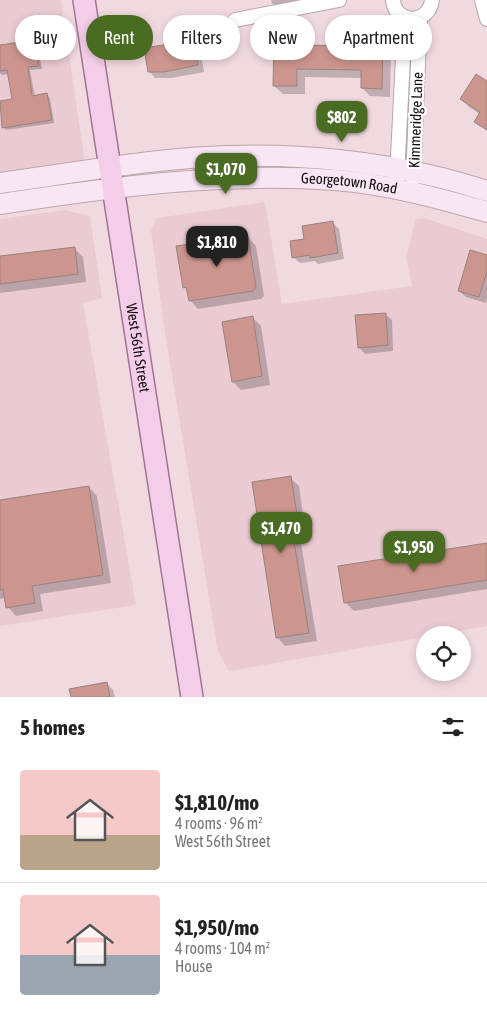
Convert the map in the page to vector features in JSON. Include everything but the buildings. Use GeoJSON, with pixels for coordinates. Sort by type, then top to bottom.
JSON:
{"type":"FeatureCollection","features":[{"type":"Feature","properties":{"kind":"main road","name":"West 56th Street"},"geometry":{"type":"LineString","coordinates":[[84,0],[192,697]]}},
{"type":"Feature","properties":{"kind":"main road","name":"Georgetown Road"},"geometry":{"type":"LineString","coordinates":[[0,183],[110,167],[208,157],[277,156],[338,160],[407,170],[487,190]]}},
{"type":"Feature","properties":{"kind":"main road","name":"Georgetown Road"},"geometry":{"type":"LineString","coordinates":[[0,204],[113,188],[196,179],[260,177],[337,180],[404,191],[487,212]]}},
{"type":"Feature","properties":{"kind":"street"},"geometry":{"type":"LineString","coordinates":[[240,19],[339,0]]}},
{"type":"Feature","properties":{"kind":"street"},"geometry":{"type":"LineString","coordinates":[[393,0],[395,9],[402,15]]}},
{"type":"Feature","properties":{"kind":"street"},"geometry":{"type":"LineString","coordinates":[[423,15],[429,10],[432,0]]}},
{"type":"Feature","properties":{"kind":"street"},"geometry":{"type":"LineString","coordinates":[[482,0],[487,19]]}},
{"type":"Feature","properties":{"kind":"street","name":"Kimmeridge Lane"},"geometry":{"type":"LineString","coordinates":[[406,60],[407,170]]}},
{"type":"Feature","properties":{"kind":"street","name":"Kimmeridge Lane"},"geometry":{"type":"LineString","coordinates":[[404,191],[416,60]]}},
{"type":"Feature","properties":{"kind":"shaded area"},"geometry":{"type":"Polygon","coordinates":[[[0,0],[61,0],[63,15],[15,15],[15,60],[70,60],[85,163],[0,177],[0,0]]]}},
{"type":"Feature","properties":{"kind":"shaded area"},"geometry":{"type":"Polygon","coordinates":[[[265,202],[282,304],[412,286],[406,257],[416,219],[424,218],[487,239],[487,626],[471,629],[471,626],[416,626],[416,639],[229,671],[218,652],[164,326],[151,230],[157,218],[265,202]]]}},
{"type":"Feature","properties":{"kind":"shaded area"},"geometry":{"type":"Polygon","coordinates":[[[65,210],[90,216],[102,298],[83,303],[136,605],[0,626],[0,219],[65,210]]]}}]}
